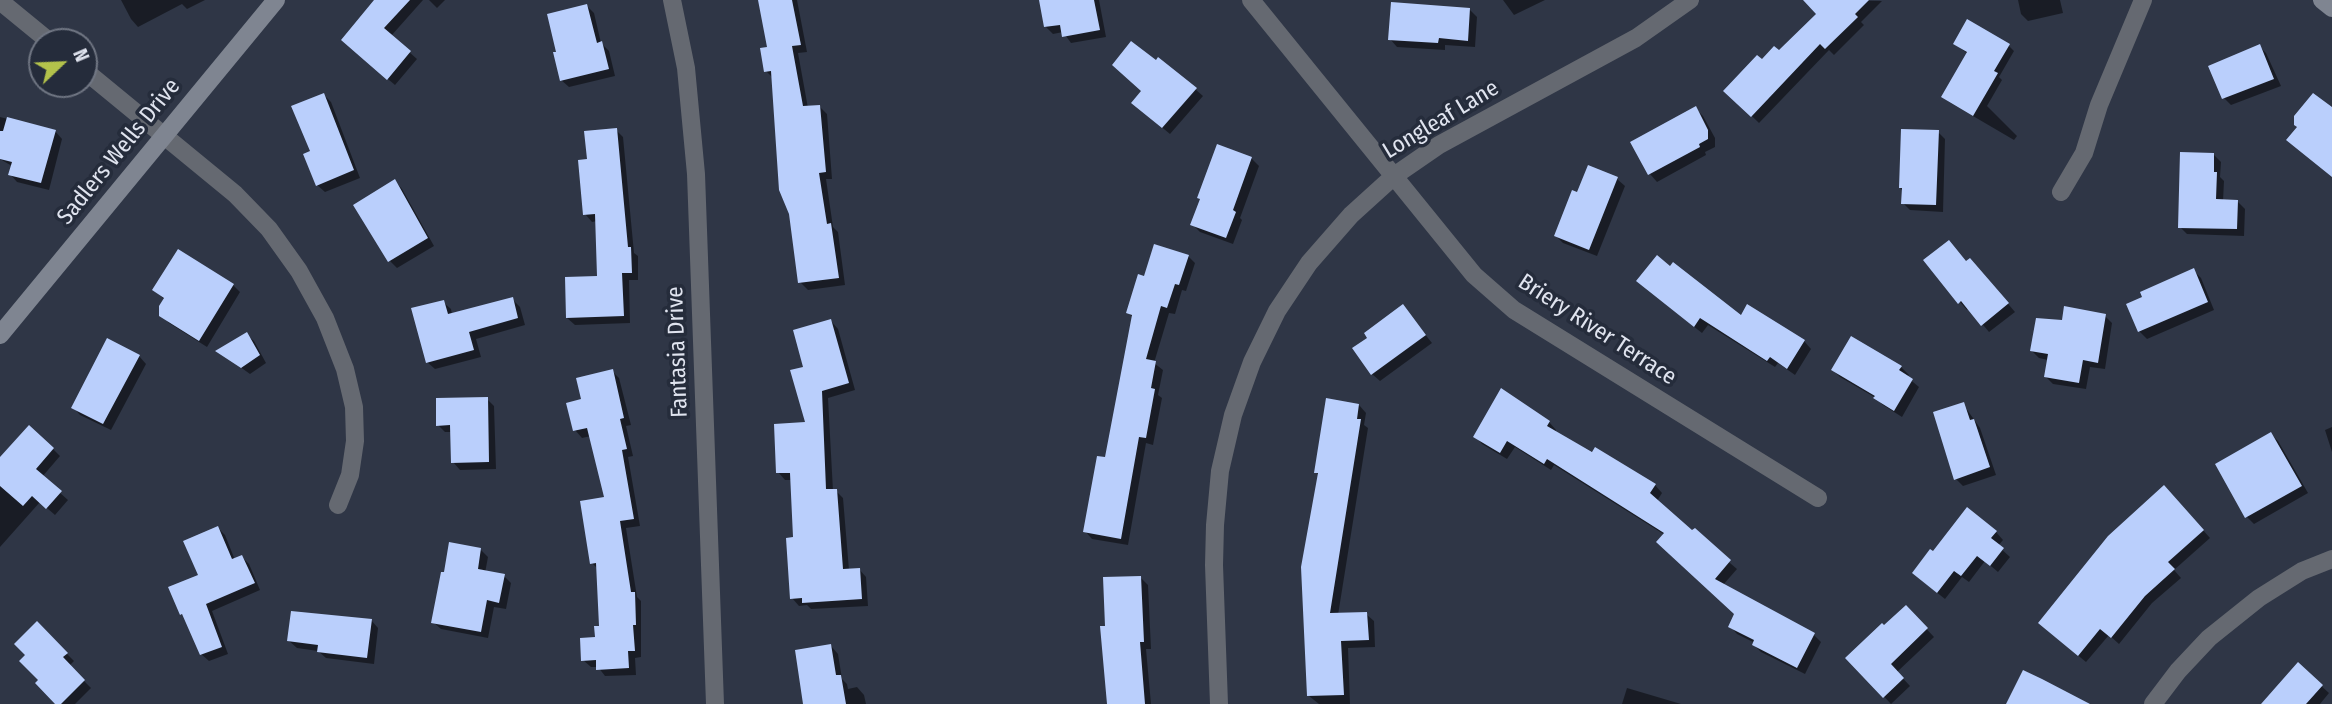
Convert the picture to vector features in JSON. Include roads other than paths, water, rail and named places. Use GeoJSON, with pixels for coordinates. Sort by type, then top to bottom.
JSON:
{"type":"FeatureCollection","features":[{"type":"Feature","properties":{"kind":"street","name":"Sadlers Wells Drive"},"geometry":{"type":"LineString","coordinates":[[0,335],[276,0]]}},
{"type":"Feature","properties":{"kind":"street","name":"Fantasia Drive"},"geometry":{"type":"LineString","coordinates":[[673,0],[687,68],[696,174],[715,704]]}},
{"type":"Feature","properties":{"kind":"street","name":"Briery River Terrace"},"geometry":{"type":"LineString","coordinates":[[1251,0],[1474,275],[1514,310],[1818,498]]}},
{"type":"Feature","properties":{"kind":"street","name":"Longleaf Lane"},"geometry":{"type":"LineString","coordinates":[[1219,704],[1215,525],[1220,471],[1233,415],[1252,362],[1277,312],[1309,263],[1351,215],[1394,176],[1439,145],[1636,38],[1690,0]]}},
{"type":"Feature","properties":{"kind":"street"},"geometry":{"type":"LineString","coordinates":[[2061,192],[2084,153],[2099,105],[2143,0]]}},
{"type":"Feature","properties":{"kind":"street"},"geometry":{"type":"LineString","coordinates":[[2322,0],[2332,8]]}},
{"type":"Feature","properties":{"kind":"street"},"geometry":{"type":"LineString","coordinates":[[0,1],[33,28]]}},
{"type":"Feature","properties":{"kind":"street"},"geometry":{"type":"LineString","coordinates":[[98,81],[234,194],[269,229],[299,271],[326,318],[345,369],[354,407],[355,441],[350,475],[338,505]]}},
{"type":"Feature","properties":{"kind":"street"},"geometry":{"type":"LineString","coordinates":[[2153,704],[2178,671],[2209,638],[2259,598],[2302,571],[2332,559]]}}]}
